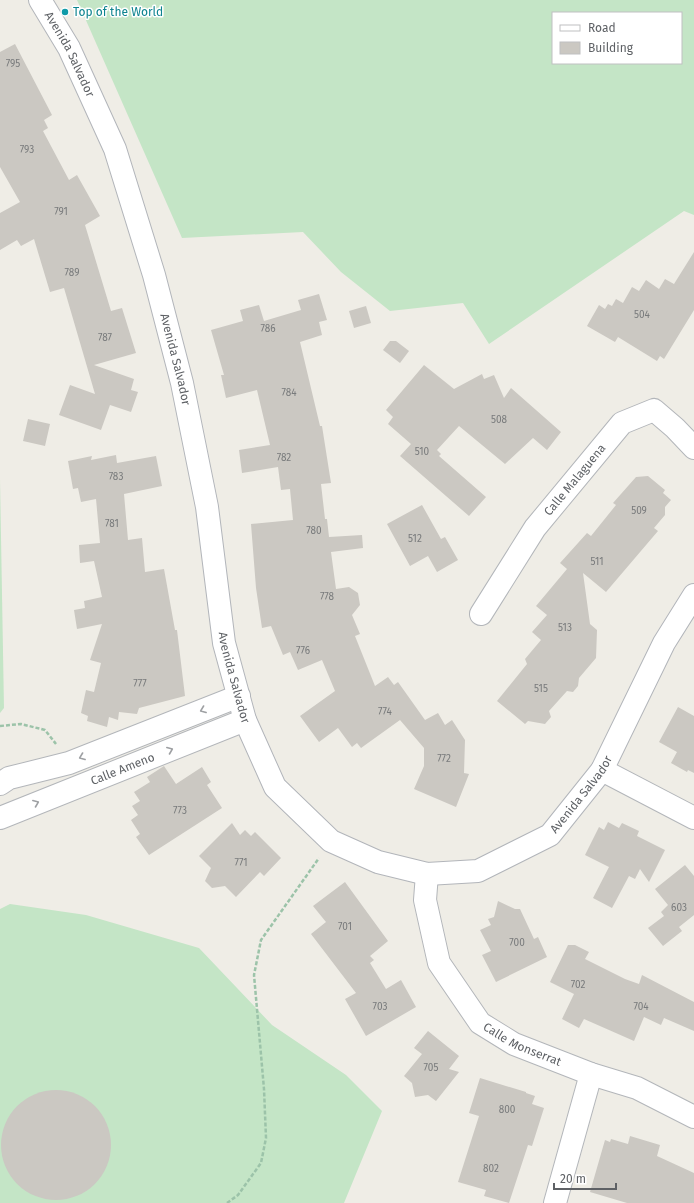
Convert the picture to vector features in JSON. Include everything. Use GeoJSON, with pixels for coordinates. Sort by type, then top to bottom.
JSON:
{"type":"FeatureCollection","features":[{"type":"Feature","properties":{"kind":"street","name":"Avenida Salvador"},"geometry":{"type":"LineString","coordinates":[[40,0],[69,48],[115,149],[154,275],[182,383],[207,507],[224,643],[246,720],[275,787],[331,841],[378,862],[427,874],[478,871],[550,835],[602,770],[664,643],[694,595]]}},
{"type":"Feature","properties":{"kind":"street","name":"Calle Malaguena"},"geometry":{"type":"LineString","coordinates":[[480,614],[535,528],[622,422],[654,410],[675,428],[694,448]]}},
{"type":"Feature","properties":{"kind":"street"},"geometry":{"type":"LineString","coordinates":[[0,784],[9,778],[68,763],[239,696]]}},
{"type":"Feature","properties":{"kind":"street","name":"Calle Ameno"},"geometry":{"type":"LineString","coordinates":[[0,818],[246,720]]}},
{"type":"Feature","properties":{"kind":"street"},"geometry":{"type":"LineString","coordinates":[[602,770],[694,818]]}},
{"type":"Feature","properties":{"kind":"street","name":"Calle Monserrat"},"geometry":{"type":"LineString","coordinates":[[427,874],[425,900],[439,963],[480,1023],[514,1044],[591,1074],[637,1088],[694,1116]]}},
{"type":"Feature","properties":{"kind":"street"},"geometry":{"type":"LineString","coordinates":[[555,1203],[591,1074]]}},
{"type":"Feature","properties":{"kind":"path"},"geometry":{"type":"LineString","coordinates":[[0,726],[21,724],[45,730],[68,763]]}},
{"type":"Feature","properties":{"kind":"path"},"geometry":{"type":"LineString","coordinates":[[228,1203],[238,1195],[261,1163],[266,1138],[264,1089],[254,975],[261,940],[331,841]]}},
{"type":"Feature","properties":{"kind":"green space"},"geometry":{"type":"Polygon","coordinates":[[[77,0],[694,0],[694,215],[684,211],[489,344],[463,303],[390,311],[341,272],[303,232],[182,238],[77,0]]]}},
{"type":"Feature","properties":{"kind":"green space"},"geometry":{"type":"Polygon","coordinates":[[[0,479],[4,708],[0,713],[0,479]]]}},
{"type":"Feature","properties":{"kind":"green space"},"geometry":{"type":"Polygon","coordinates":[[[10,904],[86,915],[199,948],[272,1025],[346,1075],[382,1111],[344,1203],[0,1203],[0,909],[10,904]]]}},
{"type":"Feature","properties":{"kind":"building"},"geometry":{"type":"Polygon","coordinates":[[[15,44],[52,115],[44,120],[48,128],[43,131],[69,180],[77,175],[100,216],[85,225],[111,311],[122,308],[136,353],[94,365],[134,379],[131,390],[138,392],[131,412],[110,405],[101,430],[59,415],[70,385],[95,394],[64,288],[50,292],[34,239],[21,246],[17,240],[0,250],[0,213],[20,202],[0,167],[0,52],[15,44]]]}},
{"type":"Feature","properties":{"kind":"building"},"geometry":{"type":"Polygon","coordinates":[[[694,252],[694,310],[664,359],[660,356],[657,361],[618,337],[615,342],[587,326],[599,305],[605,309],[608,304],[612,306],[616,299],[623,303],[632,287],[639,291],[646,280],[659,289],[665,279],[674,284],[694,252]]]}},
{"type":"Feature","properties":{"kind":"building"},"geometry":{"type":"Polygon","coordinates":[[[319,294],[327,320],[319,322],[322,335],[300,342],[320,426],[322,426],[331,483],[321,484],[325,519],[327,519],[329,537],[362,535],[363,548],[331,552],[336,589],[349,587],[358,593],[360,605],[352,615],[360,634],[355,636],[375,686],[388,677],[394,685],[398,682],[425,720],[438,713],[445,725],[452,720],[465,740],[464,773],[469,774],[456,807],[414,789],[424,766],[424,748],[400,720],[361,748],[357,743],[352,747],[338,728],[319,742],[300,716],[335,691],[322,660],[298,670],[290,652],[283,655],[271,626],[262,628],[256,588],[251,524],[293,520],[290,489],[281,490],[278,467],[242,473],[239,450],[270,445],[257,390],[226,398],[221,375],[224,375],[211,330],[243,321],[240,310],[259,305],[264,321],[301,310],[298,300],[319,294]]]}},
{"type":"Feature","properties":{"kind":"building"},"geometry":{"type":"Polygon","coordinates":[[[366,306],[371,323],[354,328],[349,311],[366,306]]]}},
{"type":"Feature","properties":{"kind":"building"},"geometry":{"type":"Polygon","coordinates":[[[390,341],[396,341],[409,351],[400,363],[383,350],[390,341]]]}},
{"type":"Feature","properties":{"kind":"building"},"geometry":{"type":"Polygon","coordinates":[[[424,365],[454,389],[482,374],[484,379],[494,375],[504,398],[511,388],[561,432],[547,450],[533,438],[505,464],[459,426],[437,450],[441,454],[439,456],[486,497],[469,516],[400,456],[411,444],[388,424],[393,417],[386,410],[424,365]]]}},
{"type":"Feature","properties":{"kind":"building"},"geometry":{"type":"Polygon","coordinates":[[[28,419],[50,424],[45,446],[23,441],[28,419]]]}},
{"type":"Feature","properties":{"kind":"building"},"geometry":{"type":"Polygon","coordinates":[[[116,455],[117,463],[156,456],[162,486],[124,494],[128,540],[142,538],[145,572],[164,569],[175,630],[177,630],[185,696],[139,708],[137,714],[119,712],[118,720],[109,717],[107,727],[87,721],[88,716],[81,713],[86,690],[94,692],[101,663],[90,660],[102,624],[77,629],[74,610],[85,608],[84,601],[102,597],[94,561],[80,563],[79,545],[100,543],[96,499],[81,502],[78,488],[73,489],[68,461],[92,456],[91,460],[116,455]]]}},
{"type":"Feature","properties":{"kind":"building"},"geometry":{"type":"Polygon","coordinates":[[[648,476],[665,490],[663,493],[671,500],[665,507],[665,515],[654,528],[658,531],[606,592],[583,573],[590,624],[597,630],[596,658],[579,678],[578,686],[573,692],[567,691],[549,711],[551,717],[545,724],[528,721],[525,724],[497,701],[527,664],[525,659],[541,640],[532,632],[547,615],[536,606],[567,569],[560,563],[587,533],[591,536],[616,505],[613,503],[636,477],[648,476]]]}},
{"type":"Feature","properties":{"kind":"building"},"geometry":{"type":"Polygon","coordinates":[[[422,505],[441,539],[445,537],[458,560],[437,572],[428,556],[410,566],[387,524],[422,505]]]}},
{"type":"Feature","properties":{"kind":"building"},"geometry":{"type":"Polygon","coordinates":[[[678,707],[694,716],[694,773],[688,770],[687,772],[671,763],[677,752],[659,742],[678,707]]]}},
{"type":"Feature","properties":{"kind":"building"},"geometry":{"type":"Polygon","coordinates":[[[164,766],[176,784],[202,767],[211,782],[207,785],[222,808],[149,855],[136,837],[140,834],[131,820],[138,815],[132,806],[140,801],[134,792],[150,782],[147,777],[164,766]]]}},
{"type":"Feature","properties":{"kind":"building"},"geometry":{"type":"Polygon","coordinates":[[[608,822],[619,828],[622,823],[639,831],[637,836],[665,850],[649,882],[640,869],[635,879],[629,876],[612,908],[593,898],[609,867],[585,855],[599,827],[604,830],[608,822]]]}},
{"type":"Feature","properties":{"kind":"building"},"geometry":{"type":"Polygon","coordinates":[[[232,823],[240,835],[245,830],[251,836],[255,832],[281,858],[264,876],[260,872],[236,897],[225,886],[212,888],[205,881],[211,868],[199,856],[232,823]]]}},
{"type":"Feature","properties":{"kind":"building"},"geometry":{"type":"Polygon","coordinates":[[[685,865],[694,876],[694,915],[679,927],[682,931],[663,946],[648,928],[664,916],[661,912],[668,905],[655,889],[685,865]]]}},
{"type":"Feature","properties":{"kind":"building"},"geometry":{"type":"Polygon","coordinates":[[[345,882],[388,941],[370,956],[374,960],[370,963],[386,989],[401,980],[416,1007],[366,1036],[345,999],[356,993],[311,934],[326,922],[313,906],[345,882]]]}},
{"type":"Feature","properties":{"kind":"building"},"geometry":{"type":"Polygon","coordinates":[[[498,901],[515,909],[520,909],[534,939],[538,937],[547,957],[496,982],[482,955],[491,951],[480,930],[491,925],[488,919],[494,917],[498,901]]]}},
{"type":"Feature","properties":{"kind":"building"},"geometry":{"type":"Polygon","coordinates":[[[568,945],[575,945],[589,952],[585,959],[625,979],[639,984],[642,975],[694,1002],[694,1031],[664,1018],[661,1025],[644,1017],[634,1041],[584,1019],[579,1028],[562,1019],[574,994],[550,982],[568,945]]]}},
{"type":"Feature","properties":{"kind":"building"},"geometry":{"type":"Polygon","coordinates":[[[428,1031],[459,1056],[449,1069],[459,1072],[436,1101],[428,1095],[415,1097],[412,1083],[404,1076],[422,1054],[414,1048],[428,1031]]]}},
{"type":"Feature","properties":{"kind":"building"},"geometry":{"type":"Polygon","coordinates":[[[480,1078],[535,1096],[532,1104],[544,1108],[532,1146],[528,1145],[509,1203],[484,1196],[486,1190],[458,1182],[479,1116],[469,1113],[480,1078]]]}},
{"type":"Feature","properties":{"kind":"building"},"geometry":{"type":"Polygon","coordinates":[[[56,1090],[77,1094],[87,1099],[95,1106],[102,1114],[107,1124],[111,1145],[107,1166],[102,1176],[95,1184],[87,1191],[77,1196],[56,1200],[35,1196],[25,1191],[17,1184],[10,1176],[5,1166],[1,1145],[5,1124],[10,1114],[17,1106],[25,1099],[35,1094],[56,1090]]]}},
{"type":"Feature","properties":{"kind":"building"},"geometry":{"type":"Polygon","coordinates":[[[630,1136],[660,1145],[657,1156],[694,1173],[694,1203],[627,1203],[590,1192],[605,1140],[610,1142],[611,1139],[628,1144],[630,1136]]]}},
{"type":"Feature","properties":{"kind":"place","name":"Top of the World"},"geometry":{"type":"Point","coordinates":[65,12]}}]}
